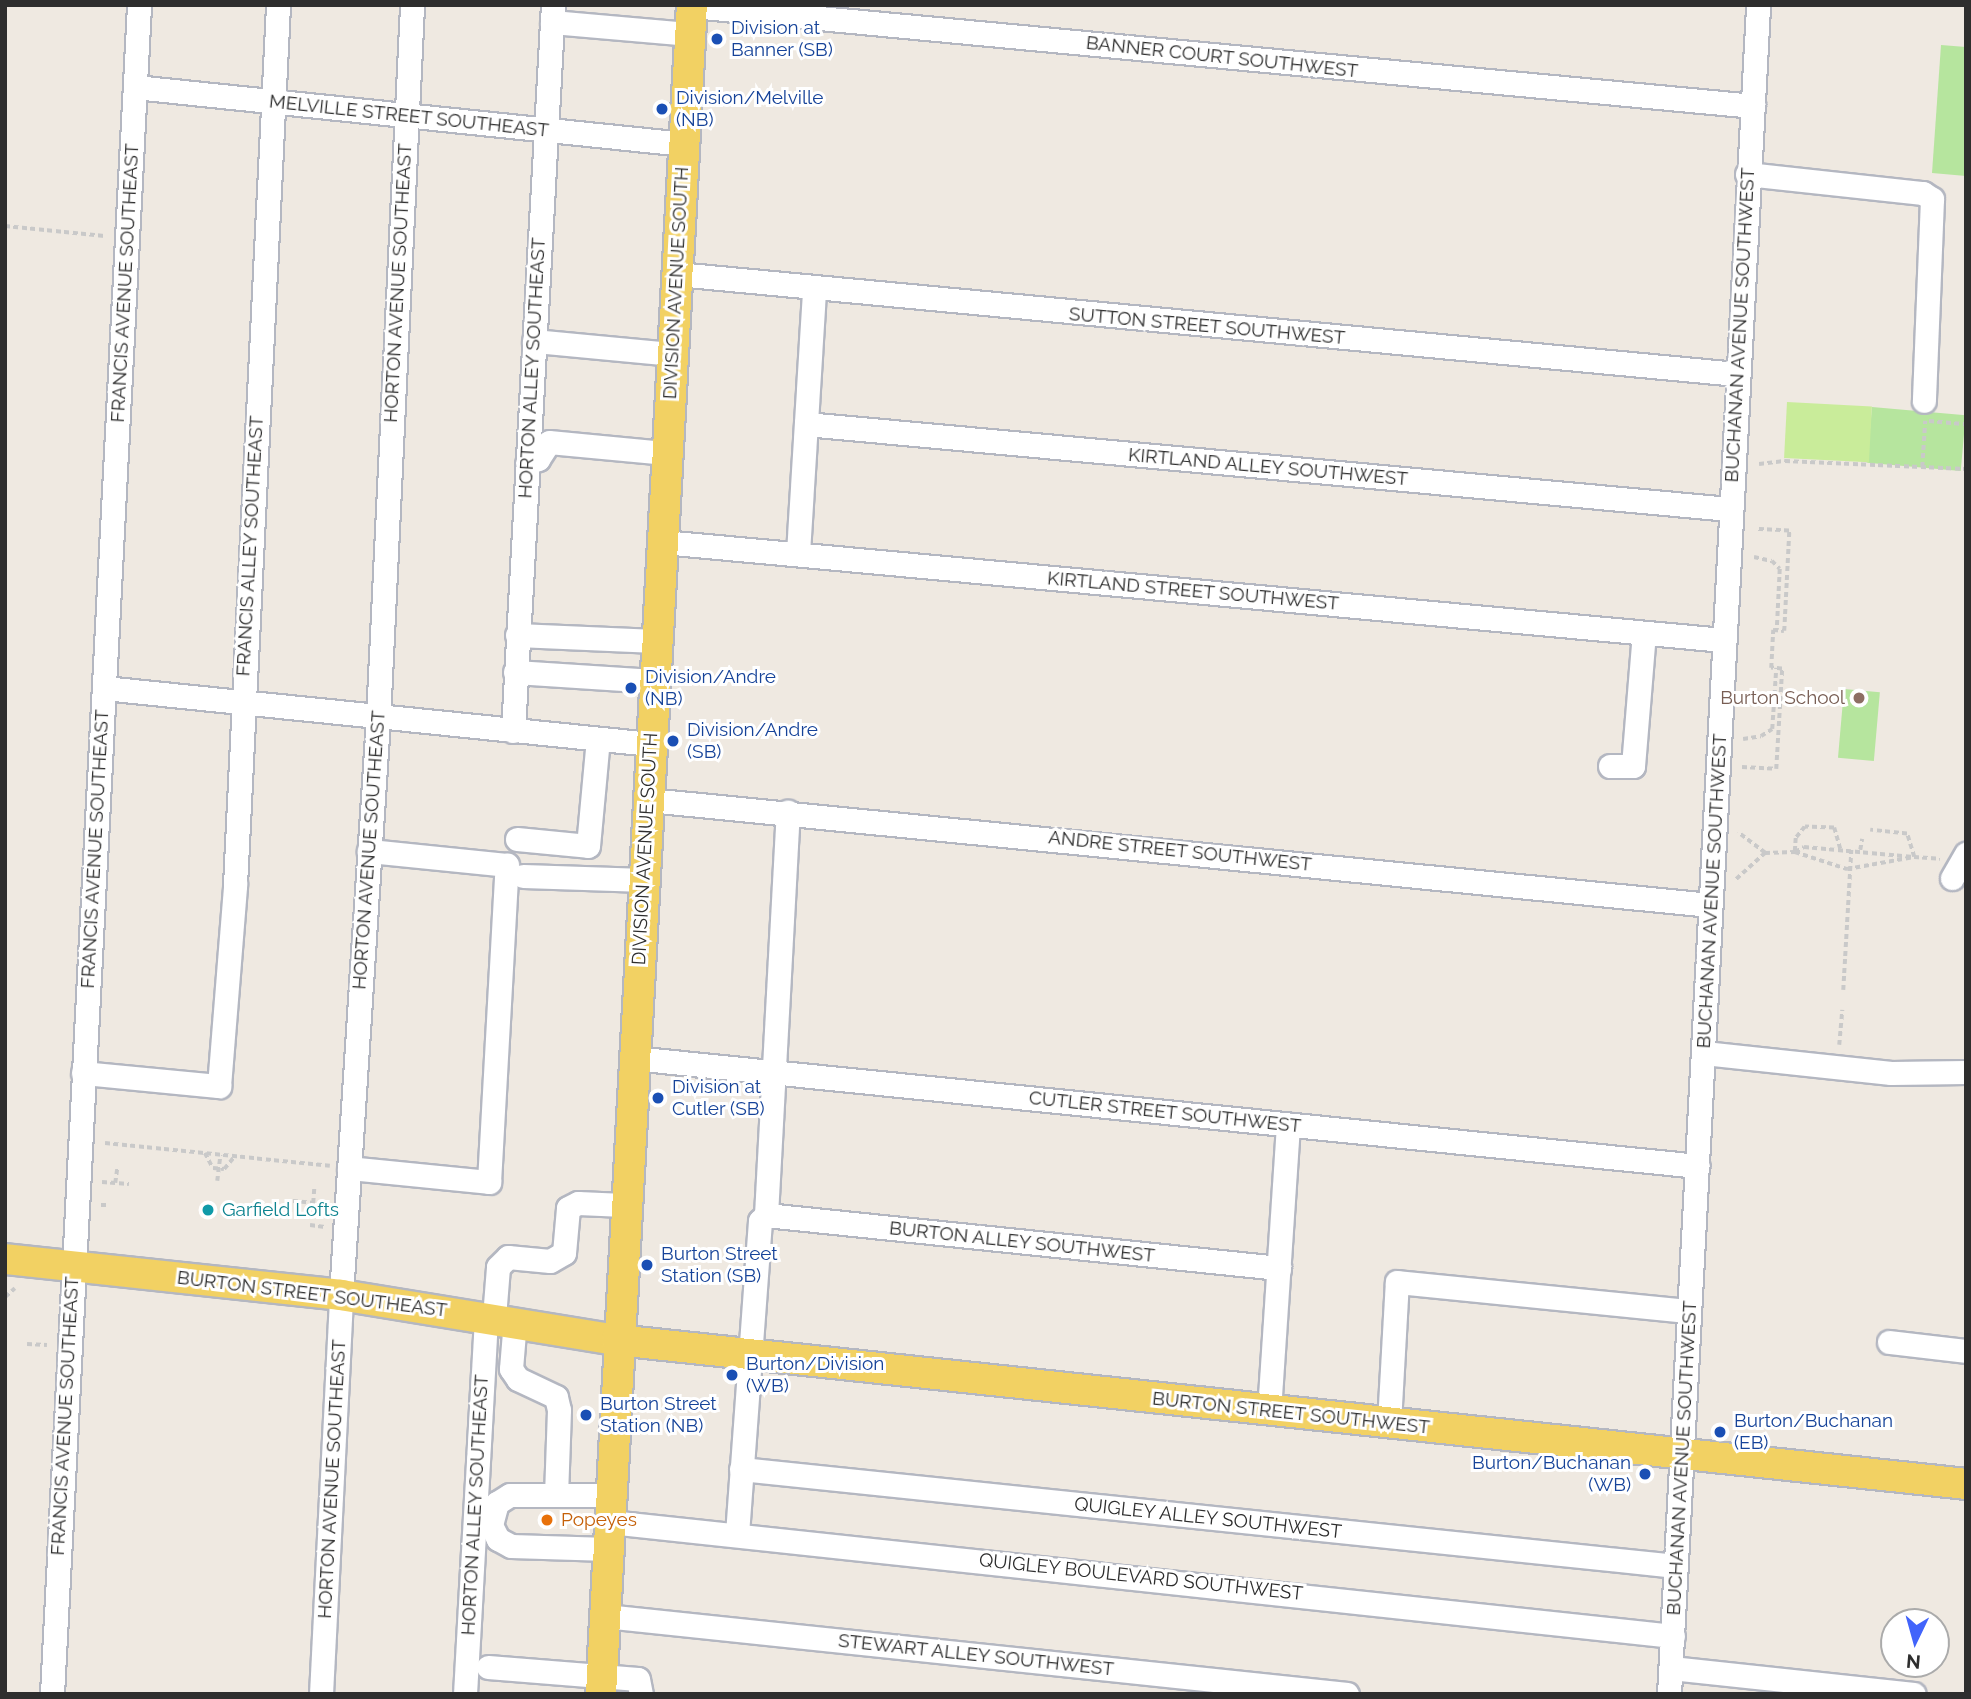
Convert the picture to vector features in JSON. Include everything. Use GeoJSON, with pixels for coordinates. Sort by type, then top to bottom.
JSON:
{"type":"FeatureCollection","features":[{"type":"Feature","properties":{"kind":"main road","name":"DIVISION AVENUE SOUTH"},"geometry":{"type":"LineString","coordinates":[[602,1685],[624,1205],[645,880],[666,453],[692,15]]}},
{"type":"Feature","properties":{"kind":"main road","name":"BURTON STREET SOUTHEAST"},"geometry":{"type":"LineString","coordinates":[[5,1259],[341,1295],[499,1318],[617,1340]]}},
{"type":"Feature","properties":{"kind":"main road","name":"BURTON STREET SOUTHWEST"},"geometry":{"type":"LineString","coordinates":[[617,1340],[1966,1484]]}},
{"type":"Feature","properties":{"kind":"street","name":"FRANCIS AVENUE SOUTHEAST"},"geometry":{"type":"LineString","coordinates":[[52,1694],[139,5]]}},
{"type":"Feature","properties":{"kind":"street","name":"FRANCIS ALLEY SOUTHEAST"},"geometry":{"type":"LineString","coordinates":[[83,1073],[219,1086],[236,885],[242,704],[278,5]]}},
{"type":"Feature","properties":{"kind":"street","name":"HORTON AVENUE SOUTHEAST"},"geometry":{"type":"LineString","coordinates":[[321,1694],[341,1295],[340,1167],[369,851],[378,719],[412,5]]}},
{"type":"Feature","properties":{"kind":"street","name":"BUCHANAN AVENUE SOUTHWEST"},"geometry":{"type":"LineString","coordinates":[[1669,1694],[1758,5]]}},
{"type":"Feature","properties":{"kind":"street","name":"BANNER COURT SOUTHWEST"},"geometry":{"type":"LineString","coordinates":[[553,14],[692,15],[1753,106]]}},
{"type":"Feature","properties":{"kind":"street","name":"HORTON ALLEY SOUTHEAST"},"geometry":{"type":"LineString","coordinates":[[513,731],[553,14]]}},
{"type":"Feature","properties":{"kind":"street","name":"MELVILLE STREET SOUTHEAST"},"geometry":{"type":"LineString","coordinates":[[135,87],[684,144]]}},
{"type":"Feature","properties":{"kind":"street"},"geometry":{"type":"LineString","coordinates":[[1747,174],[1923,193],[1932,199],[1924,411]]}},
{"type":"Feature","properties":{"kind":"street","name":"SUTTON STREET SOUTHWEST"},"geometry":{"type":"LineString","coordinates":[[677,274],[1737,374]]}},
{"type":"Feature","properties":{"kind":"street"},"geometry":{"type":"LineString","coordinates":[[798,553],[814,288]]}},
{"type":"Feature","properties":{"kind":"street"},"geometry":{"type":"LineString","coordinates":[[534,341],[672,354]]}},
{"type":"Feature","properties":{"kind":"street","name":"KIRTLAND ALLEY SOUTHWEST"},"geometry":{"type":"LineString","coordinates":[[806,424],[1730,509]]}},
{"type":"Feature","properties":{"kind":"street"},"geometry":{"type":"LineString","coordinates":[[527,463],[538,459],[549,442],[666,453]]}},
{"type":"Feature","properties":{"kind":"street","name":"KIRTLAND STREET SOUTHWEST"},"geometry":{"type":"LineString","coordinates":[[663,542],[1723,640]]}},
{"type":"Feature","properties":{"kind":"street"},"geometry":{"type":"LineString","coordinates":[[1610,766],[1633,766],[1643,633]]}},
{"type":"Feature","properties":{"kind":"street"},"geometry":{"type":"LineString","coordinates":[[517,635],[656,642]]}},
{"type":"Feature","properties":{"kind":"street"},"geometry":{"type":"LineString","coordinates":[[515,672],[654,681]]}},
{"type":"Feature","properties":{"kind":"street"},"geometry":{"type":"LineString","coordinates":[[104,688],[378,719],[651,744]]}},
{"type":"Feature","properties":{"kind":"street"},"geometry":{"type":"LineString","coordinates":[[517,839],[588,846],[598,739]]}},
{"type":"Feature","properties":{"kind":"street","name":"ANDRE STREET SOUTHWEST"},"geometry":{"type":"LineString","coordinates":[[649,800],[1710,905]]}},
{"type":"Feature","properties":{"kind":"street"},"geometry":{"type":"LineString","coordinates":[[737,1534],[760,1221],[766,1215],[788,812]]}},
{"type":"Feature","properties":{"kind":"street"},"geometry":{"type":"LineString","coordinates":[[369,851],[515,871],[645,880]]}},
{"type":"Feature","properties":{"kind":"street"},"geometry":{"type":"LineString","coordinates":[[340,1167],[489,1182],[515,871]]}},
{"type":"Feature","properties":{"kind":"street"},"geometry":{"type":"LineString","coordinates":[[1704,1053],[1891,1073],[1966,1072]]}},
{"type":"Feature","properties":{"kind":"street","name":"CUTLER STREET SOUTHWEST"},"geometry":{"type":"LineString","coordinates":[[632,1058],[775,1070],[1698,1167]]}},
{"type":"Feature","properties":{"kind":"street"},"geometry":{"type":"LineString","coordinates":[[1269,1411],[1288,1125]]}},
{"type":"Feature","properties":{"kind":"street"},"geometry":{"type":"LineString","coordinates":[[556,1494],[559,1410],[556,1397],[518,1379],[511,1369],[499,1318],[498,1267],[508,1257],[550,1261],[564,1253],[568,1208],[578,1203],[624,1205]]}},
{"type":"Feature","properties":{"kind":"street","name":"BURTON ALLEY SOUTHWEST"},"geometry":{"type":"LineString","coordinates":[[766,1215],[1279,1268]]}},
{"type":"Feature","properties":{"kind":"street"},"geometry":{"type":"LineString","coordinates":[[1389,1423],[1397,1282],[1689,1311]]}},
{"type":"Feature","properties":{"kind":"street","name":"HORTON ALLEY SOUTHEAST"},"geometry":{"type":"LineString","coordinates":[[465,1694],[499,1318]]}},
{"type":"Feature","properties":{"kind":"street"},"geometry":{"type":"LineString","coordinates":[[1889,1342],[1966,1351]]}},
{"type":"Feature","properties":{"kind":"street","name":"QUIGLEY ALLEY SOUTHWEST"},"geometry":{"type":"LineString","coordinates":[[741,1469],[1675,1566]]}},
{"type":"Feature","properties":{"kind":"street"},"geometry":{"type":"LineString","coordinates":[[521,1493],[556,1494],[609,1522],[511,1546],[494,1534],[492,1513],[500,1500],[521,1493]]}},
{"type":"Feature","properties":{"kind":"street","name":"QUIGLEY BOULEVARD SOUTHWEST"},"geometry":{"type":"LineString","coordinates":[[609,1522],[1673,1636]]}},
{"type":"Feature","properties":{"kind":"street","name":"STEWART ALLEY SOUTHWEST"},"geometry":{"type":"LineString","coordinates":[[605,1616],[1347,1694]]}},
{"type":"Feature","properties":{"kind":"street"},"geometry":{"type":"LineString","coordinates":[[488,1667],[602,1685],[638,1679],[641,1694]]}},
{"type":"Feature","properties":{"kind":"street"},"geometry":{"type":"LineString","coordinates":[[1671,1668],[1914,1694]]}},
{"type":"Feature","properties":{"kind":"path"},"geometry":{"type":"LineString","coordinates":[[5,226],[105,236]]}},
{"type":"Feature","properties":{"kind":"path"},"geometry":{"type":"LineString","coordinates":[[1922,468],[1924,411]]}},
{"type":"Feature","properties":{"kind":"path"},"geometry":{"type":"LineString","coordinates":[[1953,423],[1966,424]]}},
{"type":"Feature","properties":{"kind":"path"},"geometry":{"type":"LineString","coordinates":[[1759,464],[1786,461],[1966,469]]}},
{"type":"Feature","properties":{"kind":"path"},"geometry":{"type":"LineString","coordinates":[[1742,766],[1776,769],[1782,669],[1771,668],[1773,630],[1784,631],[1789,531],[1755,529]]}},
{"type":"Feature","properties":{"kind":"path"},"geometry":{"type":"LineString","coordinates":[[1754,557],[1772,561],[1780,569],[1777,631]]}},
{"type":"Feature","properties":{"kind":"path"},"geometry":{"type":"LineString","coordinates":[[1744,739],[1761,736],[1772,729],[1776,668]]}},
{"type":"Feature","properties":{"kind":"path"},"geometry":{"type":"LineString","coordinates":[[1795,852],[1797,834],[1808,827],[1835,829],[1840,849]]}},
{"type":"Feature","properties":{"kind":"path"},"geometry":{"type":"LineString","coordinates":[[1870,830],[1907,834],[1914,857]]}},
{"type":"Feature","properties":{"kind":"path"},"geometry":{"type":"LineString","coordinates":[[1738,833],[1765,853],[1795,852],[1850,869],[1914,857]]}},
{"type":"Feature","properties":{"kind":"path"},"geometry":{"type":"LineString","coordinates":[[1860,850],[1862,839]]}},
{"type":"Feature","properties":{"kind":"path"},"geometry":{"type":"LineString","coordinates":[[1795,852],[1804,847],[1860,850],[1954,864]]}},
{"type":"Feature","properties":{"kind":"path"},"geometry":{"type":"LineString","coordinates":[[1843,990],[1851,850]]}},
{"type":"Feature","properties":{"kind":"path"},"geometry":{"type":"LineString","coordinates":[[1736,879],[1765,853]]}},
{"type":"Feature","properties":{"kind":"path"},"geometry":{"type":"LineString","coordinates":[[1839,1045],[1842,1010]]}},
{"type":"Feature","properties":{"kind":"path"},"geometry":{"type":"LineString","coordinates":[[104,1143],[340,1167]]}},
{"type":"Feature","properties":{"kind":"path"},"geometry":{"type":"LineString","coordinates":[[205,1153],[205,1159],[218,1168]]}},
{"type":"Feature","properties":{"kind":"path"},"geometry":{"type":"LineString","coordinates":[[217,1181],[220,1155]]}},
{"type":"Feature","properties":{"kind":"path"},"geometry":{"type":"LineString","coordinates":[[218,1168],[234,1161],[235,1156]]}},
{"type":"Feature","properties":{"kind":"path"},"geometry":{"type":"LineString","coordinates":[[115,1183],[117,1168]]}},
{"type":"Feature","properties":{"kind":"path"},"geometry":{"type":"LineString","coordinates":[[102,1182],[129,1184]]}},
{"type":"Feature","properties":{"kind":"path"},"geometry":{"type":"LineString","coordinates":[[313,1203],[314,1188]]}},
{"type":"Feature","properties":{"kind":"path"},"geometry":{"type":"LineString","coordinates":[[293,1201],[328,1204]]}},
{"type":"Feature","properties":{"kind":"path"},"geometry":{"type":"LineString","coordinates":[[101,1205],[108,1205]]}},
{"type":"Feature","properties":{"kind":"path"},"geometry":{"type":"LineString","coordinates":[[310,1225],[327,1227]]}},
{"type":"Feature","properties":{"kind":"path"},"geometry":{"type":"LineString","coordinates":[[5,1297],[15,1288]]}},
{"type":"Feature","properties":{"kind":"path"},"geometry":{"type":"LineString","coordinates":[[27,1344],[47,1345]]}},
{"type":"Feature","properties":{"kind":"green space"},"geometry":{"type":"Polygon","coordinates":[[[1941,45],[1966,47],[1966,176],[1932,173],[1941,45]]]}},
{"type":"Feature","properties":{"kind":"green space"},"geometry":{"type":"Polygon","coordinates":[[[1787,402],[1872,406],[1869,462],[1784,458],[1787,402]]]}},
{"type":"Feature","properties":{"kind":"green space"},"geometry":{"type":"Polygon","coordinates":[[[1872,407],[1966,415],[1961,471],[1867,463],[1872,407]]]}},
{"type":"Feature","properties":{"kind":"green space"},"geometry":{"type":"Polygon","coordinates":[[[1844,689],[1880,692],[1874,761],[1838,758],[1844,689]]]}},
{"type":"Feature","properties":{"kind":"place","name":"Division at Banner (SB)"},"geometry":{"type":"Point","coordinates":[717,39]}},
{"type":"Feature","properties":{"kind":"place","name":"Division/Melville (NB)"},"geometry":{"type":"Point","coordinates":[662,109]}},
{"type":"Feature","properties":{"kind":"place","name":"Division/Andre (NB)"},"geometry":{"type":"Point","coordinates":[631,688]}},
{"type":"Feature","properties":{"kind":"place","name":"Burton School"},"geometry":{"type":"Point","coordinates":[1859,698]}},
{"type":"Feature","properties":{"kind":"place","name":"Division/Andre (SB)"},"geometry":{"type":"Point","coordinates":[673,741]}},
{"type":"Feature","properties":{"kind":"place","name":"Division at Cutler (SB)"},"geometry":{"type":"Point","coordinates":[658,1098]}},
{"type":"Feature","properties":{"kind":"place","name":"Garfield Lofts"},"geometry":{"type":"Point","coordinates":[208,1210]}},
{"type":"Feature","properties":{"kind":"place","name":"Burton Street Station (SB)"},"geometry":{"type":"Point","coordinates":[647,1265]}},
{"type":"Feature","properties":{"kind":"place","name":"Burton/Division (WB)"},"geometry":{"type":"Point","coordinates":[732,1375]}},
{"type":"Feature","properties":{"kind":"place","name":"Burton Street Station (NB)"},"geometry":{"type":"Point","coordinates":[586,1415]}},
{"type":"Feature","properties":{"kind":"place","name":"Burton/Buchanan (EB)"},"geometry":{"type":"Point","coordinates":[1720,1432]}},
{"type":"Feature","properties":{"kind":"place","name":"Burton/Buchanan (WB)"},"geometry":{"type":"Point","coordinates":[1645,1474]}},
{"type":"Feature","properties":{"kind":"place","name":"Popeyes"},"geometry":{"type":"Point","coordinates":[547,1520]}}]}
